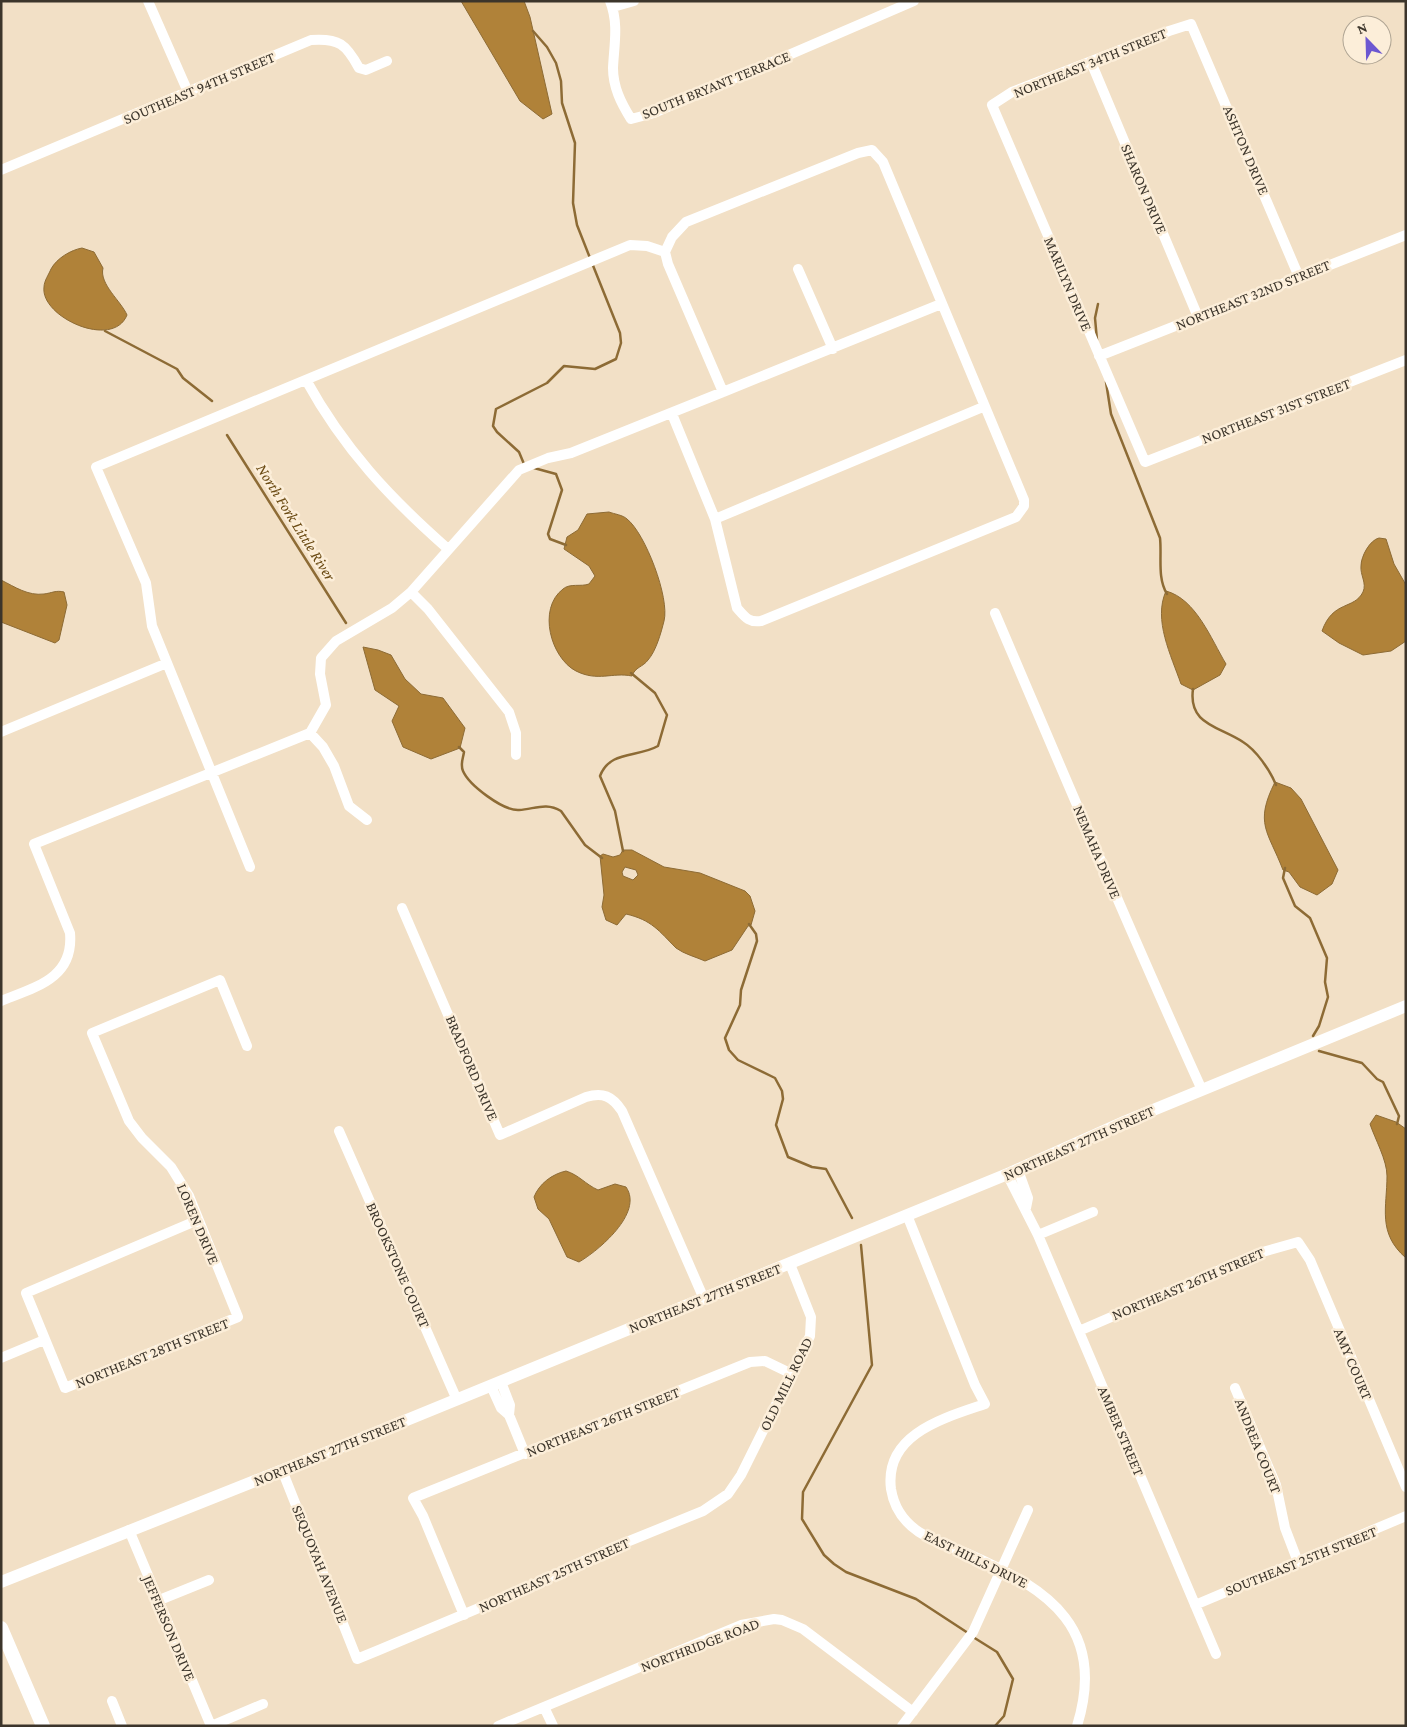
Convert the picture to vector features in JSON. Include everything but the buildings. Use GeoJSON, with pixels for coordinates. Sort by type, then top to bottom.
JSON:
{"type":"FeatureCollection","features":[{"type":"Feature","properties":{"kind":"main road"},"geometry":{"type":"LineString","coordinates":[[1,1628],[43,1726]]}},
{"type":"Feature","properties":{"kind":"street"},"geometry":{"type":"LineString","coordinates":[[148,1],[188,92]]}},
{"type":"Feature","properties":{"kind":"street"},"geometry":{"type":"LineString","coordinates":[[611,4],[634,1]]}},
{"type":"Feature","properties":{"kind":"street","name":"SOUTH BRYANT TERRACE"},"geometry":{"type":"LineString","coordinates":[[611,4],[616,30],[614,80],[622,104],[631,119],[654,113],[914,1]]}},
{"type":"Feature","properties":{"kind":"street","name":"NORTHEAST 34TH STREET"},"geometry":{"type":"LineString","coordinates":[[992,105],[1012,92],[1191,24]]}},
{"type":"Feature","properties":{"kind":"street","name":"ASHTON DRIVE"},"geometry":{"type":"LineString","coordinates":[[1191,24],[1300,277]]}},
{"type":"Feature","properties":{"kind":"street","name":"SOUTHEAST 94TH STREET"},"geometry":{"type":"LineString","coordinates":[[1,170],[311,40],[338,42],[345,46],[359,68],[366,70],[387,61]]}},
{"type":"Feature","properties":{"kind":"street","name":"SHARON DRIVE"},"geometry":{"type":"LineString","coordinates":[[1091,62],[1198,317]]}},
{"type":"Feature","properties":{"kind":"street","name":"MARILYN DRIVE"},"geometry":{"type":"LineString","coordinates":[[992,105],[1146,462]]}},
{"type":"Feature","properties":{"kind":"street"},"geometry":{"type":"LineString","coordinates":[[672,414],[715,519],[737,608],[746,619],[753,622],[761,621],[1016,517],[1024,506],[1024,500],[983,407],[882,162],[872,150],[686,222],[672,237],[665,252],[668,264],[723,392]]}},
{"type":"Feature","properties":{"kind":"street","name":"NORTHEAST 32ND STREET"},"geometry":{"type":"LineString","coordinates":[[1099,356],[1406,235]]}},
{"type":"Feature","properties":{"kind":"street"},"geometry":{"type":"LineString","coordinates":[[250,867],[213,772],[152,626],[146,583],[96,467],[630,246],[647,246],[665,252]]}},
{"type":"Feature","properties":{"kind":"street"},"geometry":{"type":"LineString","coordinates":[[798,269],[833,349]]}},
{"type":"Feature","properties":{"kind":"street"},"geometry":{"type":"LineString","coordinates":[[1,1001],[47,982],[60,972],[68,958],[71,947],[70,933],[34,844],[310,733],[326,705],[320,674],[321,658],[336,641],[392,608],[411,592],[519,470],[548,458],[571,453],[672,414],[941,304]]}},
{"type":"Feature","properties":{"kind":"street","name":"NORTHEAST 31ST STREET"},"geometry":{"type":"LineString","coordinates":[[1146,462],[1406,360]]}},
{"type":"Feature","properties":{"kind":"street"},"geometry":{"type":"LineString","coordinates":[[306,380],[320,406],[358,459],[401,507],[448,549]]}},
{"type":"Feature","properties":{"kind":"street"},"geometry":{"type":"LineString","coordinates":[[715,519],[983,407]]}},
{"type":"Feature","properties":{"kind":"street"},"geometry":{"type":"LineString","coordinates":[[411,592],[428,608],[509,712],[516,733],[516,754]]}},
{"type":"Feature","properties":{"kind":"street","name":"NEMAHA DRIVE"},"geometry":{"type":"LineString","coordinates":[[996,613],[1040,721],[1168,1017],[1202,1090]]}},
{"type":"Feature","properties":{"kind":"street"},"geometry":{"type":"LineString","coordinates":[[1,732],[167,663]]}},
{"type":"Feature","properties":{"kind":"street"},"geometry":{"type":"LineString","coordinates":[[310,733],[323,747],[334,766],[349,806],[367,820]]}},
{"type":"Feature","properties":{"kind":"street","name":"BRADFORD DRIVE"},"geometry":{"type":"LineString","coordinates":[[402,908],[500,1135],[586,1097],[599,1094],[609,1096],[622,1111],[704,1299]]}},
{"type":"Feature","properties":{"kind":"street","name":"LOREN DRIVE"},"geometry":{"type":"LineString","coordinates":[[238,1317],[189,1196],[171,1167],[142,1138],[129,1121],[92,1033],[220,980],[247,1046]]}},
{"type":"Feature","properties":{"kind":"street","name":"NORTHEAST 27TH STREET"},"geometry":{"type":"LineString","coordinates":[[1,1582],[457,1400],[790,1264],[1406,1006]]}},
{"type":"Feature","properties":{"kind":"street","name":"BROOKSTONE COURT"},"geometry":{"type":"LineString","coordinates":[[340,1131],[457,1400]]}},
{"type":"Feature","properties":{"kind":"street","name":"AMBER STREET"},"geometry":{"type":"LineString","coordinates":[[1013,1172],[1020,1202],[1026,1208],[1038,1234],[1216,1654]]}},
{"type":"Feature","properties":{"kind":"street"},"geometry":{"type":"LineString","coordinates":[[1038,1234],[1093,1212]]}},
{"type":"Feature","properties":{"kind":"street","name":"EAST HILLS DRIVE"},"geometry":{"type":"LineString","coordinates":[[906,1215],[975,1385],[985,1404],[930,1425],[917,1432],[903,1444],[892,1464],[893,1498],[901,1516],[919,1532],[1028,1583],[1052,1601],[1062,1613],[1077,1638],[1082,1654],[1085,1682],[1084,1697],[1077,1726]]}},
{"type":"Feature","properties":{"kind":"street"},"geometry":{"type":"LineString","coordinates":[[1,1358],[44,1340],[26,1293],[198,1220]]}},
{"type":"Feature","properties":{"kind":"street","name":"NORTHEAST 26TH STREET"},"geometry":{"type":"LineString","coordinates":[[1079,1331],[1259,1253],[1298,1242]]}},
{"type":"Feature","properties":{"kind":"street","name":"AMY COURT"},"geometry":{"type":"LineString","coordinates":[[1298,1242],[1310,1260],[1406,1487]]}},
{"type":"Feature","properties":{"kind":"street","name":"OLD MILL ROAD"},"geometry":{"type":"LineString","coordinates":[[741,1475],[810,1336],[812,1326],[790,1264]]}},
{"type":"Feature","properties":{"kind":"street","name":"NORTHEAST 28TH STREET"},"geometry":{"type":"LineString","coordinates":[[44,1340],[65,1388],[238,1317]]}},
{"type":"Feature","properties":{"kind":"street","name":"NORTHEAST 26TH STREET"},"geometry":{"type":"LineString","coordinates":[[464,1615],[423,1516],[413,1498],[750,1362],[765,1361],[792,1374]]}},
{"type":"Feature","properties":{"kind":"street"},"geometry":{"type":"LineString","coordinates":[[496,1384],[502,1408],[509,1415],[525,1454]]}},
{"type":"Feature","properties":{"kind":"street","name":"ANDREA COURT"},"geometry":{"type":"LineString","coordinates":[[1235,1388],[1276,1485],[1283,1522],[1298,1562]]}},
{"type":"Feature","properties":{"kind":"street","name":"SEQUOYAH AVENUE"},"geometry":{"type":"LineString","coordinates":[[282,1470],[356,1659]]}},
{"type":"Feature","properties":{"kind":"street","name":"NORTHEAST 25TH STREET"},"geometry":{"type":"LineString","coordinates":[[356,1659],[464,1615],[607,1550],[710,1507],[728,1494],[741,1475]]}},
{"type":"Feature","properties":{"kind":"street"},"geometry":{"type":"LineString","coordinates":[[902,1726],[965,1645],[978,1622],[1028,1510]]}},
{"type":"Feature","properties":{"kind":"street","name":"SOUTHEAST 25TH STREET"},"geometry":{"type":"LineString","coordinates":[[1194,1605],[1406,1516]]}},
{"type":"Feature","properties":{"kind":"street","name":"JEFFERSON DRIVE"},"geometry":{"type":"LineString","coordinates":[[128,1530],[211,1726]]}},
{"type":"Feature","properties":{"kind":"street"},"geometry":{"type":"LineString","coordinates":[[157,1601],[208,1580]]}},
{"type":"Feature","properties":{"kind":"street","name":"NORTHRIDGE ROAD"},"geometry":{"type":"LineString","coordinates":[[498,1726],[741,1625],[774,1619],[792,1624],[815,1636],[913,1712]]}},
{"type":"Feature","properties":{"kind":"street"},"geometry":{"type":"LineString","coordinates":[[112,1701],[122,1726]]}},
{"type":"Feature","properties":{"kind":"street"},"geometry":{"type":"LineString","coordinates":[[211,1726],[263,1704]]}},
{"type":"Feature","properties":{"kind":"street"},"geometry":{"type":"LineString","coordinates":[[544,1707],[552,1726]]}},
{"type":"Feature","properties":{"kind":"shaded area"},"geometry":{"type":"Polygon","coordinates":[[[461,1],[524,1],[530,17],[552,114],[543,119],[520,101],[461,1]]]}},
{"type":"Feature","properties":{"kind":"shaded area"},"geometry":{"type":"Polygon","coordinates":[[[82,248],[94,252],[103,268],[104,280],[107,286],[127,315],[119,325],[108,330],[79,325],[65,318],[53,309],[46,298],[44,285],[51,269],[65,255],[82,248]]]}},
{"type":"Feature","properties":{"kind":"shaded area"},"geometry":{"type":"Polygon","coordinates":[[[609,512],[625,518],[634,526],[641,538],[660,582],[665,611],[658,642],[651,656],[632,676],[591,676],[576,671],[567,665],[560,656],[550,633],[549,620],[555,598],[566,587],[589,584],[595,576],[589,566],[564,549],[567,537],[578,530],[587,514],[609,512]]]}},
{"type":"Feature","properties":{"kind":"shaded area"},"geometry":{"type":"Polygon","coordinates":[[[1379,538],[1386,539],[1394,564],[1406,585],[1406,641],[1391,651],[1363,655],[1339,643],[1322,631],[1332,614],[1359,598],[1363,592],[1361,562],[1369,545],[1379,538]]]}},
{"type":"Feature","properties":{"kind":"shaded area"},"geometry":{"type":"Polygon","coordinates":[[[1,580],[32,594],[64,592],[67,605],[59,640],[55,643],[1,622],[1,580]]]}},
{"type":"Feature","properties":{"kind":"shaded area"},"geometry":{"type":"Polygon","coordinates":[[[1166,591],[1177,595],[1194,611],[1202,621],[1226,664],[1220,675],[1193,690],[1181,684],[1165,638],[1161,614],[1166,591]]]}},
{"type":"Feature","properties":{"kind":"shaded area"},"geometry":{"type":"Polygon","coordinates":[[[363,647],[391,655],[405,679],[421,694],[443,698],[465,728],[460,748],[431,759],[403,747],[392,721],[399,706],[375,690],[363,647]]]}},
{"type":"Feature","properties":{"kind":"shaded area"},"geometry":{"type":"Polygon","coordinates":[[[1275,782],[1291,788],[1301,799],[1338,870],[1332,884],[1317,895],[1300,887],[1289,872],[1283,870],[1268,836],[1264,818],[1265,808],[1275,782]]]}},
{"type":"Feature","properties":{"kind":"shaded area"},"geometry":{"type":"Polygon","coordinates":[[[623,850],[632,850],[664,867],[700,873],[745,891],[750,896],[755,911],[751,925],[748,926],[732,950],[705,961],[679,950],[660,931],[635,916],[626,914],[617,925],[606,920],[602,907],[604,895],[600,856],[603,854],[613,857],[620,855],[623,850]],[[625,867],[622,872],[623,876],[633,880],[638,875],[636,870],[625,867]]]}},
{"type":"Feature","properties":{"kind":"shaded area"},"geometry":{"type":"Polygon","coordinates":[[[1376,1115],[1396,1122],[1406,1129],[1406,1258],[1397,1249],[1387,1229],[1385,1209],[1387,1176],[1383,1156],[1370,1124],[1376,1115]]]}},
{"type":"Feature","properties":{"kind":"shaded area"},"geometry":{"type":"Polygon","coordinates":[[[566,1171],[598,1190],[615,1184],[626,1187],[630,1197],[629,1208],[616,1230],[597,1249],[579,1262],[567,1257],[549,1219],[538,1209],[534,1197],[547,1180],[556,1174],[566,1171]]]}},
{"type":"Feature","properties":{"kind":"waterway"},"geometry":{"type":"LineString","coordinates":[[533,31],[547,47],[556,63],[561,81],[562,103],[575,143],[573,203],[577,225],[590,258]]}},
{"type":"Feature","properties":{"kind":"waterway"},"geometry":{"type":"LineString","coordinates":[[524,464],[519,452],[493,426],[496,409],[547,383],[564,366],[595,369],[616,359],[621,343],[620,333],[592,263]]}},
{"type":"Feature","properties":{"kind":"waterway"},"geometry":{"type":"LineString","coordinates":[[1097,340],[1095,318],[1098,304]]}},
{"type":"Feature","properties":{"kind":"waterway","name":"North Fork Little River"},"geometry":{"type":"LineString","coordinates":[[105,331],[177,369],[183,378],[212,401]]}},
{"type":"Feature","properties":{"kind":"waterway"},"geometry":{"type":"LineString","coordinates":[[1106,382],[1111,414],[1160,538],[1161,574],[1167,594]]}},
{"type":"Feature","properties":{"kind":"waterway","name":"North Fork Little River"},"geometry":{"type":"LineString","coordinates":[[227,435],[346,623]]}},
{"type":"Feature","properties":{"kind":"waterway"},"geometry":{"type":"LineString","coordinates":[[534,468],[556,474],[562,490],[548,534],[550,539],[566,545]]}},
{"type":"Feature","properties":{"kind":"waterway"},"geometry":{"type":"LineString","coordinates":[[623,851],[615,811],[600,776],[610,762],[617,758],[650,750],[658,746],[667,715],[655,693],[631,673]]}},
{"type":"Feature","properties":{"kind":"waterway"},"geometry":{"type":"LineString","coordinates":[[1193,689],[1195,710],[1200,717],[1253,750],[1270,773],[1276,785]]}},
{"type":"Feature","properties":{"kind":"waterway","name":"North Fork Little River"},"geometry":{"type":"LineString","coordinates":[[459,747],[464,752],[463,771],[466,777],[479,790],[496,802],[512,809],[519,810],[545,806],[556,808],[561,811],[585,845],[602,858]]}},
{"type":"Feature","properties":{"kind":"waterway"},"geometry":{"type":"LineString","coordinates":[[1285,868],[1283,878],[1295,906],[1310,918],[1327,958],[1325,982],[1328,997],[1319,1026],[1313,1036]]}},
{"type":"Feature","properties":{"kind":"waterway","name":"North Fork Little River"},"geometry":{"type":"LineString","coordinates":[[749,924],[756,934],[757,941],[741,990],[740,1005],[725,1038],[729,1050],[738,1060],[775,1078],[782,1091],[783,1099],[776,1125],[788,1157],[812,1167],[826,1169],[852,1218]]}},
{"type":"Feature","properties":{"kind":"waterway"},"geometry":{"type":"LineString","coordinates":[[1319,1051],[1362,1063],[1377,1079],[1383,1082],[1399,1116],[1397,1124]]}},
{"type":"Feature","properties":{"kind":"waterway","name":"North Fork Little River"},"geometry":{"type":"LineString","coordinates":[[861,1245],[872,1365],[803,1492],[802,1519],[824,1555],[834,1564],[846,1572],[916,1599],[968,1633]]}},
{"type":"Feature","properties":{"kind":"waterway","name":"North Fork Little River"},"geometry":{"type":"LineString","coordinates":[[973,1637],[997,1652],[1013,1679],[1004,1716],[995,1726]]}}]}
